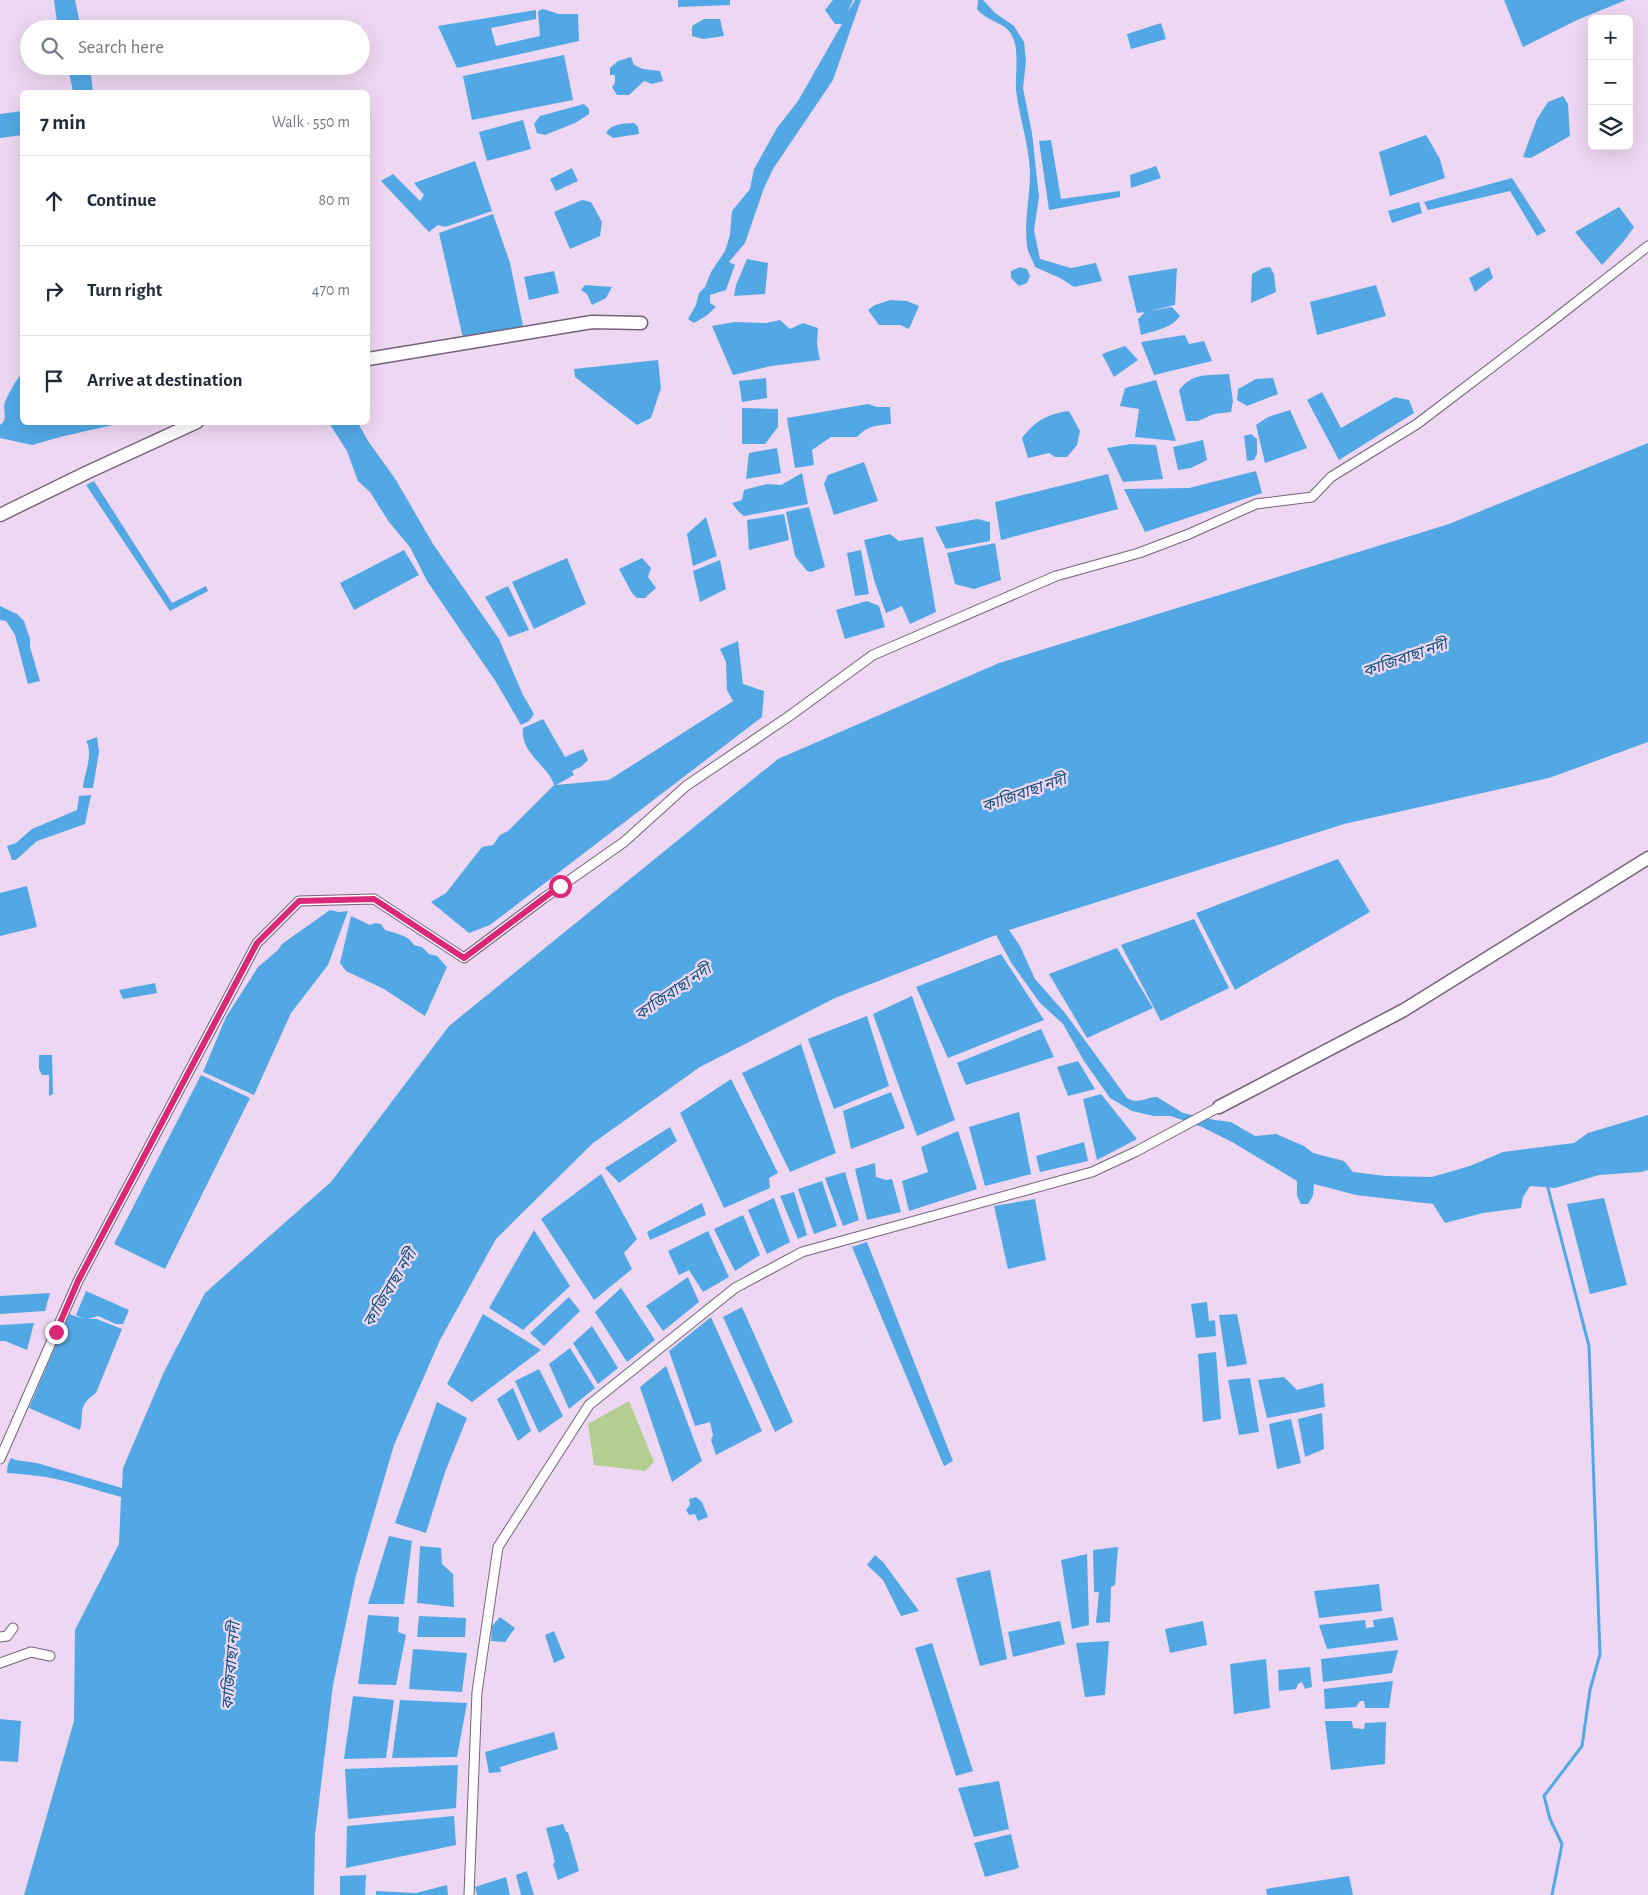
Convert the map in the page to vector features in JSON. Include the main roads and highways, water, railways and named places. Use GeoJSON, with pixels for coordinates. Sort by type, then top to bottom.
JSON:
{"type":"FeatureCollection","features":[{"type":"Feature","properties":{"kind":"water"},"geometry":{"type":"Polygon","coordinates":[[[54,0],[75,0],[79,20],[57,20],[54,0]]]}},
{"type":"Feature","properties":{"kind":"water"},"geometry":{"type":"Polygon","coordinates":[[[678,0],[730,0],[730,5],[678,7],[678,0]]]}},
{"type":"Feature","properties":{"kind":"water"},"geometry":{"type":"Polygon","coordinates":[[[833,0],[853,0],[847,13],[855,0],[861,0],[833,80],[773,169],[764,188],[745,243],[729,262],[735,265],[726,290],[710,295],[710,303],[716,307],[694,323],[688,319],[696,305],[699,293],[705,287],[711,272],[725,251],[730,235],[732,211],[750,189],[754,169],[777,128],[798,101],[842,24],[835,24],[825,10],[833,0]]]}},
{"type":"Feature","properties":{"kind":"water"},"geometry":{"type":"Polygon","coordinates":[[[978,0],[983,0],[995,13],[1014,26],[1024,42],[1026,61],[1023,88],[1032,133],[1039,197],[1034,230],[1040,259],[1071,268],[1096,263],[1102,281],[1074,287],[1060,278],[1035,267],[1027,246],[1026,227],[1030,173],[1016,89],[1015,42],[1005,27],[985,16],[977,9],[978,0]]]}},
{"type":"Feature","properties":{"kind":"water"},"geometry":{"type":"Polygon","coordinates":[[[1504,0],[1626,0],[1577,20],[1523,47],[1504,0]]]}},
{"type":"Feature","properties":{"kind":"water"},"geometry":{"type":"Polygon","coordinates":[[[543,9],[559,14],[578,14],[579,41],[457,68],[438,26],[536,10],[536,19],[491,28],[496,46],[540,36],[538,11],[543,9]]]}},
{"type":"Feature","properties":{"kind":"water"},"geometry":{"type":"Polygon","coordinates":[[[704,19],[720,19],[724,36],[703,39],[692,36],[692,26],[704,19]]]}},
{"type":"Feature","properties":{"kind":"water"},"geometry":{"type":"Polygon","coordinates":[[[1161,23],[1166,39],[1131,49],[1127,34],[1161,23]]]}},
{"type":"Feature","properties":{"kind":"water"},"geometry":{"type":"Polygon","coordinates":[[[564,55],[573,100],[472,120],[463,76],[564,55]]]}},
{"type":"Feature","properties":{"kind":"water"},"geometry":{"type":"Polygon","coordinates":[[[631,57],[634,65],[643,69],[660,71],[663,81],[652,84],[644,81],[629,95],[617,95],[612,87],[615,83],[615,75],[610,75],[610,68],[618,61],[631,57]]]}},
{"type":"Feature","properties":{"kind":"water"},"geometry":{"type":"Polygon","coordinates":[[[70,75],[91,75],[93,90],[73,90],[70,75]]]}},
{"type":"Feature","properties":{"kind":"water"},"geometry":{"type":"Polygon","coordinates":[[[1563,96],[1568,104],[1570,136],[1531,158],[1523,157],[1537,119],[1548,102],[1563,96]]]}},
{"type":"Feature","properties":{"kind":"water"},"geometry":{"type":"Polygon","coordinates":[[[584,104],[589,109],[589,114],[575,123],[545,135],[537,133],[534,124],[540,116],[584,104]]]}},
{"type":"Feature","properties":{"kind":"water"},"geometry":{"type":"Polygon","coordinates":[[[20,111],[20,135],[0,138],[0,114],[20,111]]]}},
{"type":"Feature","properties":{"kind":"water"},"geometry":{"type":"Polygon","coordinates":[[[523,120],[531,149],[487,161],[479,132],[523,120]]]}},
{"type":"Feature","properties":{"kind":"water"},"geometry":{"type":"Polygon","coordinates":[[[634,123],[638,127],[639,134],[613,138],[606,133],[611,127],[634,123]]]}},
{"type":"Feature","properties":{"kind":"water"},"geometry":{"type":"Polygon","coordinates":[[[1426,135],[1440,159],[1445,178],[1390,196],[1379,152],[1426,135]]]}},
{"type":"Feature","properties":{"kind":"water"},"geometry":{"type":"Polygon","coordinates":[[[1051,140],[1061,199],[1120,191],[1120,197],[1049,210],[1039,141],[1051,140]]]}},
{"type":"Feature","properties":{"kind":"water"},"geometry":{"type":"Polygon","coordinates":[[[475,161],[492,211],[445,227],[438,225],[429,232],[381,181],[393,174],[420,201],[424,195],[414,183],[475,161]]]}},
{"type":"Feature","properties":{"kind":"water"},"geometry":{"type":"Polygon","coordinates":[[[1156,166],[1161,178],[1131,188],[1130,175],[1156,166]]]}},
{"type":"Feature","properties":{"kind":"water"},"geometry":{"type":"Polygon","coordinates":[[[572,168],[578,181],[556,191],[550,179],[572,168]]]}},
{"type":"Feature","properties":{"kind":"water"},"geometry":{"type":"Polygon","coordinates":[[[1512,178],[1546,231],[1537,236],[1510,191],[1428,210],[1424,202],[1512,178]]]}},
{"type":"Feature","properties":{"kind":"water"},"geometry":{"type":"Polygon","coordinates":[[[582,200],[591,202],[602,222],[600,236],[570,249],[554,212],[582,200]]]}},
{"type":"Feature","properties":{"kind":"water"},"geometry":{"type":"Polygon","coordinates":[[[1419,202],[1422,213],[1392,223],[1388,211],[1419,202]]]}},
{"type":"Feature","properties":{"kind":"water"},"geometry":{"type":"Polygon","coordinates":[[[1619,207],[1634,227],[1602,265],[1575,232],[1619,207]]]}},
{"type":"Feature","properties":{"kind":"water"},"geometry":{"type":"Polygon","coordinates":[[[493,214],[510,263],[523,326],[463,338],[439,233],[493,214]]]}},
{"type":"Feature","properties":{"kind":"water"},"geometry":{"type":"Polygon","coordinates":[[[747,259],[768,263],[765,294],[734,296],[736,285],[747,259]]]}},
{"type":"Feature","properties":{"kind":"water"},"geometry":{"type":"Polygon","coordinates":[[[1020,267],[1027,269],[1030,276],[1027,283],[1019,286],[1011,278],[1011,271],[1020,267]]]}},
{"type":"Feature","properties":{"kind":"water"},"geometry":{"type":"Polygon","coordinates":[[[1270,267],[1274,274],[1276,292],[1251,303],[1252,274],[1263,268],[1270,267]]]}},
{"type":"Feature","properties":{"kind":"water"},"geometry":{"type":"Polygon","coordinates":[[[1489,267],[1493,278],[1475,292],[1469,278],[1489,267]]]}},
{"type":"Feature","properties":{"kind":"water"},"geometry":{"type":"Polygon","coordinates":[[[1177,268],[1175,305],[1150,311],[1172,307],[1180,316],[1168,326],[1141,335],[1138,319],[1145,312],[1137,313],[1128,276],[1177,268]]]}},
{"type":"Feature","properties":{"kind":"water"},"geometry":{"type":"Polygon","coordinates":[[[554,271],[559,293],[529,300],[524,277],[554,271]]]}},
{"type":"Feature","properties":{"kind":"water"},"geometry":{"type":"Polygon","coordinates":[[[585,285],[612,287],[606,298],[592,305],[587,294],[581,290],[585,285]]]}},
{"type":"Feature","properties":{"kind":"water"},"geometry":{"type":"Polygon","coordinates":[[[1376,285],[1386,316],[1317,335],[1310,302],[1376,285]]]}},
{"type":"Feature","properties":{"kind":"water"},"geometry":{"type":"Polygon","coordinates":[[[890,300],[907,301],[919,306],[909,329],[900,325],[879,325],[868,310],[875,305],[890,300]]]}},
{"type":"Feature","properties":{"kind":"water"},"geometry":{"type":"Polygon","coordinates":[[[780,320],[790,329],[803,323],[818,328],[817,344],[820,360],[771,366],[733,375],[712,326],[734,322],[766,323],[780,320]]]}},
{"type":"Feature","properties":{"kind":"water"},"geometry":{"type":"Polygon","coordinates":[[[1185,335],[1189,344],[1204,341],[1212,361],[1154,375],[1141,342],[1185,335]]]}},
{"type":"Feature","properties":{"kind":"water"},"geometry":{"type":"Polygon","coordinates":[[[1125,346],[1138,360],[1114,377],[1102,354],[1125,346]]]}},
{"type":"Feature","properties":{"kind":"water"},"geometry":{"type":"Polygon","coordinates":[[[658,360],[661,388],[651,418],[637,425],[575,377],[574,369],[658,360]]]}},
{"type":"Feature","properties":{"kind":"water"},"geometry":{"type":"Polygon","coordinates":[[[1229,374],[1233,401],[1231,412],[1214,414],[1198,421],[1186,421],[1179,390],[1190,380],[1201,376],[1229,374]]]}},
{"type":"Feature","properties":{"kind":"water"},"geometry":{"type":"Polygon","coordinates":[[[20,376],[20,425],[113,425],[32,445],[0,438],[0,425],[5,417],[5,402],[20,376]]]}},
{"type":"Feature","properties":{"kind":"water"},"geometry":{"type":"Polygon","coordinates":[[[766,378],[767,398],[742,402],[739,381],[766,378]]]}},
{"type":"Feature","properties":{"kind":"water"},"geometry":{"type":"Polygon","coordinates":[[[1273,378],[1278,394],[1247,406],[1237,400],[1238,389],[1256,379],[1273,378]]]}},
{"type":"Feature","properties":{"kind":"water"},"geometry":{"type":"Polygon","coordinates":[[[1156,380],[1176,441],[1135,437],[1139,409],[1120,406],[1125,388],[1156,380]]]}},
{"type":"Feature","properties":{"kind":"water"},"geometry":{"type":"Polygon","coordinates":[[[1322,392],[1341,428],[1395,397],[1409,400],[1414,413],[1339,460],[1307,400],[1322,392]]]}},
{"type":"Feature","properties":{"kind":"water"},"geometry":{"type":"Polygon","coordinates":[[[868,404],[877,407],[890,407],[891,424],[865,430],[857,437],[831,437],[812,450],[814,465],[795,468],[787,418],[868,404]]]}},
{"type":"Feature","properties":{"kind":"water"},"geometry":{"type":"Polygon","coordinates":[[[742,408],[778,409],[778,427],[765,444],[742,444],[742,408]]]}},
{"type":"Feature","properties":{"kind":"water"},"geometry":{"type":"Polygon","coordinates":[[[1290,410],[1307,448],[1265,463],[1256,425],[1268,417],[1290,410]]]}},
{"type":"Feature","properties":{"kind":"water"},"geometry":{"type":"Polygon","coordinates":[[[1069,411],[1080,431],[1077,445],[1067,457],[1055,457],[1049,453],[1028,458],[1022,438],[1027,432],[1048,416],[1069,411]]]}},
{"type":"Feature","properties":{"kind":"water"},"geometry":{"type":"Polygon","coordinates":[[[330,425],[359,425],[368,441],[396,480],[433,544],[499,639],[523,695],[534,714],[529,721],[521,725],[496,682],[427,581],[410,547],[389,522],[370,492],[358,481],[347,451],[330,425]]]}},
{"type":"Feature","properties":{"kind":"water"},"geometry":{"type":"Polygon","coordinates":[[[1251,434],[1257,439],[1257,454],[1254,460],[1247,461],[1244,436],[1251,434]]]}},
{"type":"Feature","properties":{"kind":"water"},"geometry":{"type":"Polygon","coordinates":[[[1203,440],[1207,460],[1191,468],[1178,470],[1173,447],[1203,440]]]}},
{"type":"Feature","properties":{"kind":"water","name":"কাজিবাছা নদী"},"geometry":{"type":"Polygon","coordinates":[[[1648,443],[1648,742],[1549,778],[1344,824],[1009,930],[1020,946],[1035,979],[1065,1013],[1127,1098],[1131,1100],[1138,1101],[1157,1097],[1183,1113],[1231,1122],[1255,1136],[1276,1134],[1304,1146],[1313,1153],[1344,1161],[1353,1172],[1386,1176],[1432,1177],[1470,1166],[1503,1152],[1574,1143],[1588,1133],[1648,1115],[1648,1170],[1599,1175],[1555,1188],[1530,1186],[1523,1197],[1521,1208],[1483,1213],[1445,1223],[1433,1204],[1356,1195],[1314,1184],[1313,1196],[1308,1204],[1301,1204],[1297,1196],[1297,1181],[1232,1142],[1202,1127],[1171,1116],[1154,1116],[1132,1111],[1110,1098],[1084,1061],[1063,1024],[1040,1003],[1012,964],[996,935],[835,998],[700,1067],[593,1143],[496,1239],[440,1340],[394,1445],[356,1575],[333,1685],[315,1835],[314,1895],[24,1895],[74,1721],[75,1630],[119,1544],[121,1497],[56,1479],[7,1473],[10,1460],[11,1458],[37,1463],[122,1488],[123,1468],[164,1372],[205,1293],[331,1182],[449,1026],[778,759],[999,663],[1449,524],[1648,443]]]}},
{"type":"Feature","properties":{"kind":"water"},"geometry":{"type":"Polygon","coordinates":[[[1131,444],[1156,445],[1163,479],[1123,482],[1107,448],[1131,444]]]}},
{"type":"Feature","properties":{"kind":"water"},"geometry":{"type":"Polygon","coordinates":[[[777,448],[781,473],[746,479],[749,453],[777,448]]]}},
{"type":"Feature","properties":{"kind":"water"},"geometry":{"type":"Polygon","coordinates":[[[864,462],[878,501],[834,515],[824,484],[828,475],[864,462]]]}},
{"type":"Feature","properties":{"kind":"water"},"geometry":{"type":"Polygon","coordinates":[[[1256,471],[1262,493],[1145,532],[1124,489],[1189,488],[1256,471]]]}},
{"type":"Feature","properties":{"kind":"water"},"geometry":{"type":"Polygon","coordinates":[[[802,473],[808,504],[744,516],[732,503],[742,500],[744,490],[767,484],[781,485],[802,473]]]}},
{"type":"Feature","properties":{"kind":"water"},"geometry":{"type":"Polygon","coordinates":[[[1108,474],[1118,509],[1001,540],[995,502],[1108,474]]]}},
{"type":"Feature","properties":{"kind":"water"},"geometry":{"type":"Polygon","coordinates":[[[94,481],[172,603],[206,586],[208,591],[170,611],[86,485],[94,481]]]}},
{"type":"Feature","properties":{"kind":"water"},"geometry":{"type":"Polygon","coordinates":[[[809,507],[825,567],[811,572],[807,571],[795,556],[786,512],[809,507]]]}},
{"type":"Feature","properties":{"kind":"water"},"geometry":{"type":"Polygon","coordinates":[[[784,514],[789,540],[749,550],[747,520],[784,514]]]}},
{"type":"Feature","properties":{"kind":"water"},"geometry":{"type":"Polygon","coordinates":[[[706,517],[717,556],[693,566],[687,534],[706,517]]]}},
{"type":"Feature","properties":{"kind":"water"},"geometry":{"type":"Polygon","coordinates":[[[977,519],[990,522],[990,541],[946,549],[935,527],[977,519]]]}},
{"type":"Feature","properties":{"kind":"water"},"geometry":{"type":"Polygon","coordinates":[[[890,534],[899,541],[923,537],[936,612],[910,624],[902,606],[886,613],[875,583],[864,540],[890,534]]]}},
{"type":"Feature","properties":{"kind":"water"},"geometry":{"type":"Polygon","coordinates":[[[995,543],[1001,580],[974,589],[955,584],[947,553],[995,543]]]}},
{"type":"Feature","properties":{"kind":"water"},"geometry":{"type":"Polygon","coordinates":[[[404,550],[419,575],[354,610],[340,583],[404,550]]]}},
{"type":"Feature","properties":{"kind":"water"},"geometry":{"type":"Polygon","coordinates":[[[861,550],[869,594],[855,596],[847,553],[861,550]]]}},
{"type":"Feature","properties":{"kind":"water"},"geometry":{"type":"Polygon","coordinates":[[[567,558],[586,604],[534,629],[512,582],[567,558]]]}},
{"type":"Feature","properties":{"kind":"water"},"geometry":{"type":"Polygon","coordinates":[[[642,558],[651,568],[648,577],[656,588],[645,598],[637,598],[632,593],[619,569],[642,558]]]}},
{"type":"Feature","properties":{"kind":"water"},"geometry":{"type":"Polygon","coordinates":[[[720,560],[726,589],[700,602],[693,571],[720,560]]]}},
{"type":"Feature","properties":{"kind":"water"},"geometry":{"type":"Polygon","coordinates":[[[508,586],[529,630],[509,637],[485,597],[508,586]]]}},
{"type":"Feature","properties":{"kind":"water"},"geometry":{"type":"Polygon","coordinates":[[[867,601],[879,606],[885,627],[845,639],[836,610],[867,601]]]}},
{"type":"Feature","properties":{"kind":"water"},"geometry":{"type":"Polygon","coordinates":[[[0,606],[17,614],[24,621],[40,681],[28,684],[15,635],[6,621],[0,620],[0,606]]]}},
{"type":"Feature","properties":{"kind":"water"},"geometry":{"type":"Polygon","coordinates":[[[738,641],[743,684],[764,691],[762,717],[490,925],[469,933],[431,902],[446,893],[482,847],[493,845],[500,835],[508,831],[554,785],[551,778],[526,745],[523,737],[523,728],[543,719],[565,757],[583,749],[588,760],[582,766],[572,771],[574,775],[556,785],[609,780],[733,701],[727,690],[726,662],[720,649],[738,641]]]}},
{"type":"Feature","properties":{"kind":"water"},"geometry":{"type":"Polygon","coordinates":[[[97,737],[99,752],[93,788],[83,788],[89,758],[86,741],[97,737]]]}},
{"type":"Feature","properties":{"kind":"water"},"geometry":{"type":"Polygon","coordinates":[[[91,795],[85,824],[37,841],[16,860],[12,860],[7,846],[16,843],[32,829],[77,810],[79,796],[91,795]]]}},
{"type":"Feature","properties":{"kind":"water"},"geometry":{"type":"Polygon","coordinates":[[[1338,859],[1370,912],[1235,990],[1196,913],[1338,859]]]}},
{"type":"Feature","properties":{"kind":"water"},"geometry":{"type":"Polygon","coordinates":[[[27,886],[37,927],[0,936],[0,893],[27,886]]]}},
{"type":"Feature","properties":{"kind":"water"},"geometry":{"type":"Polygon","coordinates":[[[330,910],[348,911],[328,965],[291,1013],[254,1095],[203,1072],[226,1017],[258,967],[278,950],[282,944],[330,910]]]}},
{"type":"Feature","properties":{"kind":"water"},"geometry":{"type":"Polygon","coordinates":[[[351,916],[370,925],[375,923],[381,924],[385,930],[405,936],[414,945],[422,947],[429,954],[437,956],[447,967],[425,1016],[384,989],[346,971],[340,963],[351,916]]]}},
{"type":"Feature","properties":{"kind":"water"},"geometry":{"type":"Polygon","coordinates":[[[1194,919],[1229,988],[1161,1021],[1121,945],[1194,919]]]}},
{"type":"Feature","properties":{"kind":"water"},"geometry":{"type":"Polygon","coordinates":[[[1117,948],[1153,1008],[1087,1038],[1049,974],[1117,948]]]}},
{"type":"Feature","properties":{"kind":"water"},"geometry":{"type":"Polygon","coordinates":[[[1001,954],[1044,1020],[948,1058],[916,987],[1001,954]]]}},
{"type":"Feature","properties":{"kind":"water"},"geometry":{"type":"Polygon","coordinates":[[[155,983],[157,993],[123,999],[119,990],[155,983]]]}},
{"type":"Feature","properties":{"kind":"water"},"geometry":{"type":"Polygon","coordinates":[[[912,996],[955,1120],[917,1136],[873,1014],[912,996]]]}},
{"type":"Feature","properties":{"kind":"water"},"geometry":{"type":"Polygon","coordinates":[[[867,1016],[889,1086],[834,1109],[808,1039],[867,1016]]]}},
{"type":"Feature","properties":{"kind":"water"},"geometry":{"type":"Polygon","coordinates":[[[1041,1029],[1054,1057],[966,1085],[957,1063],[1041,1029]]]}},
{"type":"Feature","properties":{"kind":"water"},"geometry":{"type":"Polygon","coordinates":[[[801,1044],[836,1153],[790,1172],[742,1073],[801,1044]]]}},
{"type":"Feature","properties":{"kind":"water"},"geometry":{"type":"Polygon","coordinates":[[[39,1055],[52,1055],[53,1094],[49,1096],[49,1075],[42,1075],[39,1069],[39,1055]]]}},
{"type":"Feature","properties":{"kind":"water"},"geometry":{"type":"Polygon","coordinates":[[[1078,1061],[1095,1089],[1068,1096],[1057,1067],[1078,1061]]]}},
{"type":"Feature","properties":{"kind":"water"},"geometry":{"type":"Polygon","coordinates":[[[201,1075],[250,1098],[165,1269],[114,1244],[201,1075]]]}},
{"type":"Feature","properties":{"kind":"water"},"geometry":{"type":"Polygon","coordinates":[[[731,1079],[778,1173],[769,1178],[770,1188],[724,1208],[680,1113],[731,1079]]]}},
{"type":"Feature","properties":{"kind":"water"},"geometry":{"type":"Polygon","coordinates":[[[891,1092],[905,1128],[851,1149],[843,1111],[891,1092]]]}},
{"type":"Feature","properties":{"kind":"water"},"geometry":{"type":"Polygon","coordinates":[[[1101,1094],[1137,1139],[1097,1160],[1083,1099],[1101,1094]]]}},
{"type":"Feature","properties":{"kind":"water"},"geometry":{"type":"Polygon","coordinates":[[[1019,1112],[1031,1174],[985,1186],[969,1127],[1019,1112]]]}},
{"type":"Feature","properties":{"kind":"water"},"geometry":{"type":"Polygon","coordinates":[[[670,1127],[677,1141],[619,1183],[605,1168],[670,1127]]]}},
{"type":"Feature","properties":{"kind":"water"},"geometry":{"type":"Polygon","coordinates":[[[958,1131],[977,1189],[909,1211],[902,1181],[928,1172],[921,1147],[958,1131]]]}},
{"type":"Feature","properties":{"kind":"water"},"geometry":{"type":"Polygon","coordinates":[[[1084,1142],[1088,1161],[1040,1172],[1036,1156],[1084,1142]]]}},
{"type":"Feature","properties":{"kind":"water"},"geometry":{"type":"Polygon","coordinates":[[[875,1163],[876,1177],[886,1180],[892,1179],[901,1212],[867,1220],[855,1169],[875,1163]]]}},
{"type":"Feature","properties":{"kind":"water"},"geometry":{"type":"Polygon","coordinates":[[[845,1172],[859,1220],[843,1226],[825,1178],[845,1172]]]}},
{"type":"Feature","properties":{"kind":"water"},"geometry":{"type":"Polygon","coordinates":[[[601,1174],[637,1239],[624,1253],[632,1269],[594,1300],[541,1219],[601,1174]]]}},
{"type":"Feature","properties":{"kind":"water"},"geometry":{"type":"Polygon","coordinates":[[[822,1181],[837,1226],[814,1234],[798,1189],[822,1181]]]}},
{"type":"Feature","properties":{"kind":"water"},"geometry":{"type":"Polygon","coordinates":[[[794,1192],[807,1235],[798,1239],[780,1196],[794,1192]]]}},
{"type":"Feature","properties":{"kind":"water"},"geometry":{"type":"Polygon","coordinates":[[[774,1198],[790,1242],[767,1254],[748,1210],[774,1198]]]}},
{"type":"Feature","properties":{"kind":"water"},"geometry":{"type":"Polygon","coordinates":[[[1604,1198],[1627,1285],[1590,1294],[1567,1204],[1604,1198]]]}},
{"type":"Feature","properties":{"kind":"water"},"geometry":{"type":"Polygon","coordinates":[[[1035,1199],[1046,1260],[1008,1269],[994,1206],[1035,1199]]]}},
{"type":"Feature","properties":{"kind":"water"},"geometry":{"type":"Polygon","coordinates":[[[702,1203],[706,1215],[650,1240],[647,1232],[702,1203]]]}},
{"type":"Feature","properties":{"kind":"water"},"geometry":{"type":"Polygon","coordinates":[[[743,1215],[760,1255],[735,1271],[714,1229],[743,1215]]]}},
{"type":"Feature","properties":{"kind":"water"},"geometry":{"type":"Polygon","coordinates":[[[534,1230],[570,1286],[523,1330],[489,1308],[534,1230]]]}},
{"type":"Feature","properties":{"kind":"water"},"geometry":{"type":"Polygon","coordinates":[[[708,1231],[729,1277],[703,1292],[689,1270],[679,1275],[668,1251],[708,1231]]]}},
{"type":"Feature","properties":{"kind":"water"},"geometry":{"type":"Polygon","coordinates":[[[867,1242],[953,1461],[944,1466],[852,1247],[867,1242]]]}},
{"type":"Feature","properties":{"kind":"water"},"geometry":{"type":"Polygon","coordinates":[[[688,1277],[699,1302],[663,1331],[646,1306],[688,1277]]]}},
{"type":"Feature","properties":{"kind":"water"},"geometry":{"type":"Polygon","coordinates":[[[621,1288],[655,1340],[627,1362],[595,1312],[621,1288]]]}},
{"type":"Feature","properties":{"kind":"water"},"geometry":{"type":"Polygon","coordinates":[[[86,1291],[129,1310],[123,1324],[116,1324],[98,1316],[88,1319],[97,1319],[122,1329],[96,1393],[83,1406],[80,1430],[29,1408],[69,1314],[84,1319],[76,1315],[86,1291]]]}},
{"type":"Feature","properties":{"kind":"water"},"geometry":{"type":"Polygon","coordinates":[[[50,1293],[45,1311],[0,1314],[0,1296],[50,1293]]]}},
{"type":"Feature","properties":{"kind":"water"},"geometry":{"type":"Polygon","coordinates":[[[569,1297],[580,1311],[544,1346],[530,1333],[569,1297]]]}},
{"type":"Feature","properties":{"kind":"water"},"geometry":{"type":"Polygon","coordinates":[[[1207,1302],[1209,1321],[1215,1320],[1216,1336],[1196,1338],[1191,1304],[1207,1302]]]}},
{"type":"Feature","properties":{"kind":"water"},"geometry":{"type":"Polygon","coordinates":[[[742,1307],[793,1422],[775,1432],[723,1317],[742,1307]]]}},
{"type":"Feature","properties":{"kind":"water"},"geometry":{"type":"Polygon","coordinates":[[[483,1314],[541,1350],[472,1402],[447,1384],[483,1314]]]}},
{"type":"Feature","properties":{"kind":"water"},"geometry":{"type":"Polygon","coordinates":[[[1237,1314],[1247,1364],[1227,1367],[1219,1315],[1237,1314]]]}},
{"type":"Feature","properties":{"kind":"water"},"geometry":{"type":"Polygon","coordinates":[[[711,1317],[762,1431],[716,1455],[711,1440],[713,1435],[710,1422],[695,1426],[669,1351],[711,1317]]]}},
{"type":"Feature","properties":{"kind":"water"},"geometry":{"type":"Polygon","coordinates":[[[34,1323],[27,1350],[5,1341],[0,1341],[0,1325],[34,1323]]]}},
{"type":"Feature","properties":{"kind":"water"},"geometry":{"type":"Polygon","coordinates":[[[592,1326],[618,1368],[598,1384],[573,1343],[592,1326]]]}},
{"type":"Feature","properties":{"kind":"water"},"geometry":{"type":"Polygon","coordinates":[[[570,1348],[595,1388],[569,1409],[549,1364],[570,1348]]]}},
{"type":"Feature","properties":{"kind":"water"},"geometry":{"type":"Polygon","coordinates":[[[1216,1352],[1221,1419],[1203,1422],[1198,1354],[1216,1352]]]}},
{"type":"Feature","properties":{"kind":"water"},"geometry":{"type":"Polygon","coordinates":[[[666,1366],[702,1461],[672,1482],[640,1387],[666,1366]]]}},
{"type":"Feature","properties":{"kind":"water"},"geometry":{"type":"Polygon","coordinates":[[[539,1369],[563,1416],[539,1433],[515,1381],[539,1369]]]}},
{"type":"Feature","properties":{"kind":"water"},"geometry":{"type":"Polygon","coordinates":[[[1284,1377],[1297,1390],[1323,1383],[1325,1407],[1267,1418],[1258,1380],[1284,1377]]]}},
{"type":"Feature","properties":{"kind":"water"},"geometry":{"type":"Polygon","coordinates":[[[1250,1378],[1259,1432],[1239,1435],[1228,1380],[1250,1378]]]}},
{"type":"Feature","properties":{"kind":"water"},"geometry":{"type":"Polygon","coordinates":[[[513,1388],[531,1431],[518,1441],[497,1399],[513,1388]]]}},
{"type":"Feature","properties":{"kind":"water"},"geometry":{"type":"Polygon","coordinates":[[[437,1402],[467,1418],[445,1472],[426,1533],[395,1523],[437,1402]]]}},
{"type":"Feature","properties":{"kind":"water"},"geometry":{"type":"Polygon","coordinates":[[[1322,1413],[1324,1449],[1305,1457],[1298,1419],[1322,1413]]]}},
{"type":"Feature","properties":{"kind":"water"},"geometry":{"type":"Polygon","coordinates":[[[1291,1419],[1301,1463],[1277,1469],[1269,1424],[1291,1419]]]}},
{"type":"Feature","properties":{"kind":"water"},"geometry":{"type":"Polygon","coordinates":[[[696,1497],[702,1502],[708,1517],[698,1521],[695,1514],[689,1515],[686,1510],[690,1505],[689,1499],[696,1497]]]}},
{"type":"Feature","properties":{"kind":"water"},"geometry":{"type":"Polygon","coordinates":[[[389,1536],[412,1541],[404,1604],[368,1604],[389,1536]]]}},
{"type":"Feature","properties":{"kind":"water"},"geometry":{"type":"Polygon","coordinates":[[[420,1546],[441,1548],[442,1564],[453,1574],[454,1607],[417,1603],[420,1546]]]}},
{"type":"Feature","properties":{"kind":"water"},"geometry":{"type":"Polygon","coordinates":[[[1118,1547],[1115,1585],[1111,1587],[1110,1622],[1096,1623],[1099,1592],[1094,1592],[1093,1550],[1118,1547]]]}},
{"type":"Feature","properties":{"kind":"water"},"geometry":{"type":"Polygon","coordinates":[[[1087,1554],[1089,1625],[1072,1629],[1061,1560],[1087,1554]]]}},
{"type":"Feature","properties":{"kind":"water"},"geometry":{"type":"Polygon","coordinates":[[[875,1555],[883,1562],[919,1611],[901,1616],[883,1580],[867,1565],[875,1555]]]}},
{"type":"Feature","properties":{"kind":"water"},"geometry":{"type":"Polygon","coordinates":[[[990,1570],[1007,1659],[980,1666],[956,1578],[990,1570]]]}},
{"type":"Feature","properties":{"kind":"water"},"geometry":{"type":"Polygon","coordinates":[[[1379,1584],[1382,1611],[1319,1618],[1314,1591],[1379,1584]]]}},
{"type":"Feature","properties":{"kind":"water"},"geometry":{"type":"Polygon","coordinates":[[[368,1615],[399,1617],[398,1632],[406,1635],[396,1685],[358,1684],[368,1615]]]}},
{"type":"Feature","properties":{"kind":"water"},"geometry":{"type":"Polygon","coordinates":[[[419,1616],[466,1618],[465,1637],[417,1637],[419,1616]]]}},
{"type":"Feature","properties":{"kind":"water"},"geometry":{"type":"Polygon","coordinates":[[[500,1617],[515,1628],[505,1642],[491,1641],[492,1626],[500,1617]]]}},
{"type":"Feature","properties":{"kind":"water"},"geometry":{"type":"Polygon","coordinates":[[[1393,1617],[1398,1640],[1327,1649],[1319,1625],[1365,1620],[1366,1628],[1374,1627],[1373,1620],[1393,1617]]]}},
{"type":"Feature","properties":{"kind":"water"},"geometry":{"type":"Polygon","coordinates":[[[1060,1621],[1065,1644],[1013,1657],[1008,1632],[1060,1621]]]}},
{"type":"Feature","properties":{"kind":"water"},"geometry":{"type":"Polygon","coordinates":[[[1203,1621],[1207,1645],[1170,1653],[1165,1629],[1203,1621]]]}},
{"type":"Feature","properties":{"kind":"water"},"geometry":{"type":"Polygon","coordinates":[[[554,1631],[565,1658],[554,1663],[545,1635],[554,1631]]]}},
{"type":"Feature","properties":{"kind":"water"},"geometry":{"type":"Polygon","coordinates":[[[1109,1641],[1105,1695],[1085,1697],[1076,1643],[1109,1641]]]}},
{"type":"Feature","properties":{"kind":"water"},"geometry":{"type":"Polygon","coordinates":[[[932,1643],[973,1771],[956,1776],[915,1648],[932,1643]]]}},
{"type":"Feature","properties":{"kind":"water"},"geometry":{"type":"Polygon","coordinates":[[[413,1649],[467,1653],[462,1692],[409,1689],[413,1649]]]}},
{"type":"Feature","properties":{"kind":"water"},"geometry":{"type":"Polygon","coordinates":[[[1398,1650],[1392,1673],[1323,1682],[1321,1659],[1398,1650]]]}},
{"type":"Feature","properties":{"kind":"water"},"geometry":{"type":"Polygon","coordinates":[[[1266,1659],[1270,1708],[1234,1714],[1230,1664],[1266,1659]]]}},
{"type":"Feature","properties":{"kind":"water"},"geometry":{"type":"Polygon","coordinates":[[[1310,1667],[1312,1687],[1305,1689],[1302,1682],[1298,1684],[1296,1689],[1279,1691],[1278,1670],[1310,1667]]]}},
{"type":"Feature","properties":{"kind":"water"},"geometry":{"type":"Polygon","coordinates":[[[1393,1681],[1389,1708],[1365,1708],[1364,1701],[1360,1701],[1356,1707],[1325,1709],[1324,1689],[1393,1681]]]}},
{"type":"Feature","properties":{"kind":"water"},"geometry":{"type":"Polygon","coordinates":[[[353,1696],[394,1700],[386,1758],[344,1759],[353,1696]]]}},
{"type":"Feature","properties":{"kind":"water"},"geometry":{"type":"Polygon","coordinates":[[[400,1700],[467,1703],[457,1757],[392,1758],[400,1700]]]}},
{"type":"Feature","properties":{"kind":"water"},"geometry":{"type":"Polygon","coordinates":[[[0,1719],[21,1721],[18,1762],[0,1761],[0,1719]]]}},
{"type":"Feature","properties":{"kind":"water"},"geometry":{"type":"Polygon","coordinates":[[[1325,1721],[1352,1721],[1353,1728],[1364,1729],[1365,1723],[1386,1722],[1385,1764],[1331,1770],[1325,1721]]]}},
{"type":"Feature","properties":{"kind":"water"},"geometry":{"type":"Polygon","coordinates":[[[554,1732],[558,1749],[500,1767],[501,1772],[489,1773],[485,1752],[554,1732]]]}},
{"type":"Feature","properties":{"kind":"water"},"geometry":{"type":"Polygon","coordinates":[[[458,1765],[456,1808],[348,1819],[345,1769],[458,1765]]]}},
{"type":"Feature","properties":{"kind":"water"},"geometry":{"type":"Polygon","coordinates":[[[999,1781],[1009,1829],[974,1837],[958,1788],[999,1781]]]}},
{"type":"Feature","properties":{"kind":"water"},"geometry":{"type":"Polygon","coordinates":[[[454,1816],[456,1845],[346,1868],[347,1826],[454,1816]]]}},
{"type":"Feature","properties":{"kind":"water"},"geometry":{"type":"Polygon","coordinates":[[[563,1824],[566,1832],[568,1832],[579,1871],[558,1880],[546,1828],[563,1824]]]}},
{"type":"Feature","properties":{"kind":"water"},"geometry":{"type":"Polygon","coordinates":[[[1011,1834],[1019,1868],[985,1877],[974,1843],[1011,1834]]]}},
{"type":"Feature","properties":{"kind":"water"},"geometry":{"type":"Polygon","coordinates":[[[527,1871],[534,1895],[521,1895],[516,1875],[527,1871]]]}},
{"type":"Feature","properties":{"kind":"water"},"geometry":{"type":"Polygon","coordinates":[[[366,1875],[365,1895],[340,1895],[340,1876],[366,1875]]]}},
{"type":"Feature","properties":{"kind":"water"},"geometry":{"type":"Polygon","coordinates":[[[1349,1876],[1353,1895],[1267,1895],[1266,1889],[1349,1876]]]}},
{"type":"Feature","properties":{"kind":"water"},"geometry":{"type":"Polygon","coordinates":[[[506,1877],[510,1895],[477,1895],[475,1887],[506,1877]]]}},
{"type":"Feature","properties":{"kind":"water"},"geometry":{"type":"Polygon","coordinates":[[[447,1885],[448,1895],[376,1895],[376,1891],[416,1893],[447,1885]]]}},
{"type":"Feature","properties":{"kind":"waterway"},"geometry":{"type":"LineString","coordinates":[[1548,1188],[1589,1346],[1600,1654],[1590,1690],[1582,1746],[1544,1796],[1550,1819],[1562,1844],[1552,1895]]}}]}
